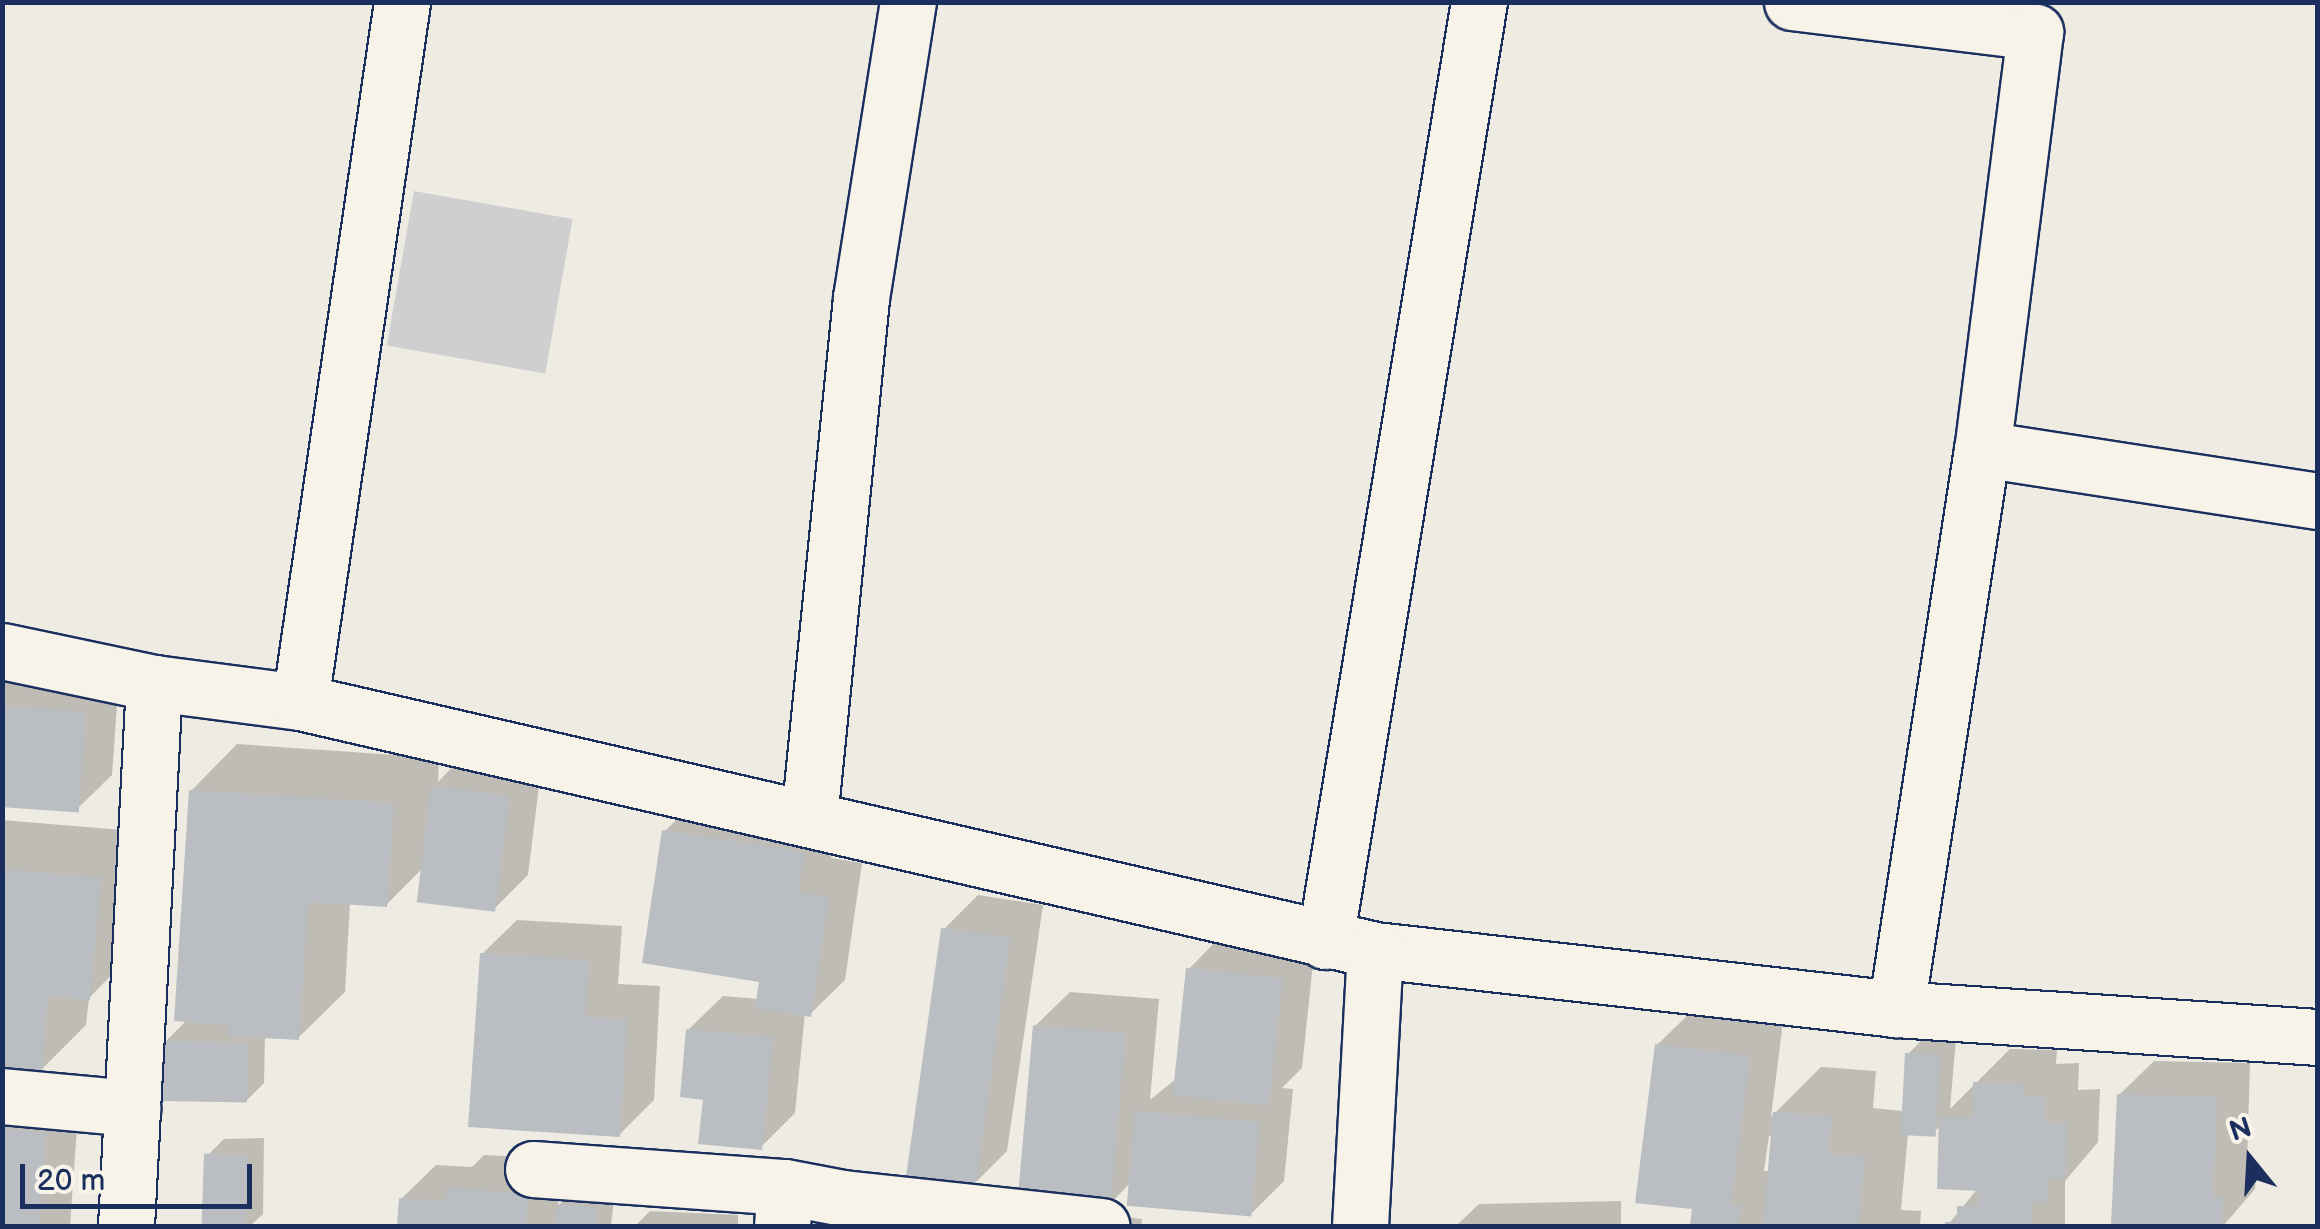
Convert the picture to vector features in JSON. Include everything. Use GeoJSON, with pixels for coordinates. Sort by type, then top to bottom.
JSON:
{"type":"FeatureCollection","features":[{"type":"Feature","properties":{"kind":"street"},"geometry":{"type":"LineString","coordinates":[[300,702],[402,2]]}},
{"type":"Feature","properties":{"kind":"street"},"geometry":{"type":"LineString","coordinates":[[809,818],[861,298],[908,2]]}},
{"type":"Feature","properties":{"kind":"street"},"geometry":{"type":"LineString","coordinates":[[1360,1226],[1350,946],[1480,2]]}},
{"type":"Feature","properties":{"kind":"street"},"geometry":{"type":"LineString","coordinates":[[1792,2],[1910,9],[2035,32],[1982,449],[1896,1009]]}},
{"type":"Feature","properties":{"kind":"street"},"geometry":{"type":"LineString","coordinates":[[1982,449],[2318,502]]}},
{"type":"Feature","properties":{"kind":"street"},"geometry":{"type":"LineString","coordinates":[[2,651],[154,683],[300,702],[1350,946],[1896,1009],[2318,1037]]}},
{"type":"Feature","properties":{"kind":"street"},"geometry":{"type":"LineString","coordinates":[[126,1226],[154,683]]}},
{"type":"Feature","properties":{"kind":"street"},"geometry":{"type":"LineString","coordinates":[[2,1096],[132,1108]]}},
{"type":"Feature","properties":{"kind":"street"},"geometry":{"type":"LineString","coordinates":[[534,1170],[783,1207],[843,1198],[1101,1226]]}},
{"type":"Feature","properties":{"kind":"shaded area"},"geometry":{"type":"Polygon","coordinates":[[[414,191],[573,219],[545,374],[387,346],[414,191]]]}},
{"type":"Feature","properties":{"kind":"building"},"geometry":{"type":"Polygon","coordinates":[[[2,706],[86,712],[79,813],[2,807],[2,706]]]}},
{"type":"Feature","properties":{"kind":"building"},"geometry":{"type":"Polygon","coordinates":[[[431,786],[509,796],[495,912],[417,902],[431,786]]]}},
{"type":"Feature","properties":{"kind":"building"},"geometry":{"type":"Polygon","coordinates":[[[189,790],[394,803],[387,907],[308,902],[299,1040],[228,1036],[229,1025],[174,1021],[189,790]]]}},
{"type":"Feature","properties":{"kind":"building"},"geometry":{"type":"Polygon","coordinates":[[[662,830],[805,852],[798,892],[829,897],[811,1017],[755,1008],[759,982],[642,963],[662,830]]]}},
{"type":"Feature","properties":{"kind":"building"},"geometry":{"type":"Polygon","coordinates":[[[2,869],[101,878],[90,1000],[48,996],[41,1074],[2,1071],[2,869]]]}},
{"type":"Feature","properties":{"kind":"building"},"geometry":{"type":"Polygon","coordinates":[[[941,928],[1010,938],[975,1188],[906,1179],[941,928]]]}},
{"type":"Feature","properties":{"kind":"building"},"geometry":{"type":"Polygon","coordinates":[[[480,953],[589,960],[585,1017],[627,1019],[620,1137],[468,1127],[480,953]]]}},
{"type":"Feature","properties":{"kind":"building"},"geometry":{"type":"Polygon","coordinates":[[[1186,968],[1282,978],[1269,1105],[1173,1095],[1186,968]]]}},
{"type":"Feature","properties":{"kind":"building"},"geometry":{"type":"Polygon","coordinates":[[[1033,1025],[1126,1033],[1110,1206],[1018,1198],[1033,1025]]]}},
{"type":"Feature","properties":{"kind":"building"},"geometry":{"type":"Polygon","coordinates":[[[686,1029],[773,1037],[762,1150],[698,1144],[703,1100],[680,1097],[686,1029]]]}},
{"type":"Feature","properties":{"kind":"building"},"geometry":{"type":"Polygon","coordinates":[[[162,1041],[248,1043],[247,1102],[161,1101],[162,1041]]]}},
{"type":"Feature","properties":{"kind":"building"},"geometry":{"type":"Polygon","coordinates":[[[1655,1044],[1750,1056],[1731,1204],[1741,1205],[1738,1226],[1690,1226],[1692,1209],[1635,1203],[1655,1044]]]}},
{"type":"Feature","properties":{"kind":"building"},"geometry":{"type":"Polygon","coordinates":[[[1905,1053],[1940,1055],[1936,1137],[1901,1135],[1905,1053]]]}},
{"type":"Feature","properties":{"kind":"building"},"geometry":{"type":"Polygon","coordinates":[[[1973,1082],[2023,1084],[2023,1097],[2046,1097],[2045,1123],[2067,1123],[2065,1179],[2048,1179],[2048,1202],[2032,1202],[2032,1226],[1945,1226],[1945,1222],[1957,1222],[1957,1206],[1978,1206],[1978,1191],[1937,1189],[1939,1117],[1973,1118],[1973,1082]]]}},
{"type":"Feature","properties":{"kind":"building"},"geometry":{"type":"Polygon","coordinates":[[[2117,1094],[2217,1097],[2213,1197],[2223,1197],[2222,1226],[2111,1226],[2117,1094]]]}},
{"type":"Feature","properties":{"kind":"building"},"geometry":{"type":"Polygon","coordinates":[[[1135,1111],[1260,1122],[1251,1217],[1127,1206],[1135,1111]]]}},
{"type":"Feature","properties":{"kind":"building"},"geometry":{"type":"Polygon","coordinates":[[[1773,1112],[1832,1116],[1828,1154],[1865,1157],[1858,1226],[1763,1226],[1773,1112]]]}},
{"type":"Feature","properties":{"kind":"building"},"geometry":{"type":"Polygon","coordinates":[[[2,1129],[46,1132],[39,1226],[2,1226],[2,1129]]]}},
{"type":"Feature","properties":{"kind":"building"},"geometry":{"type":"Polygon","coordinates":[[[204,1153],[248,1155],[246,1226],[202,1224],[204,1153]]]}},
{"type":"Feature","properties":{"kind":"building"},"geometry":{"type":"Polygon","coordinates":[[[447,1188],[528,1193],[526,1226],[397,1226],[399,1198],[446,1201],[447,1188]]]}},
{"type":"Feature","properties":{"kind":"building"},"geometry":{"type":"Polygon","coordinates":[[[557,1204],[598,1207],[596,1226],[555,1226],[557,1204]]]}}]}
